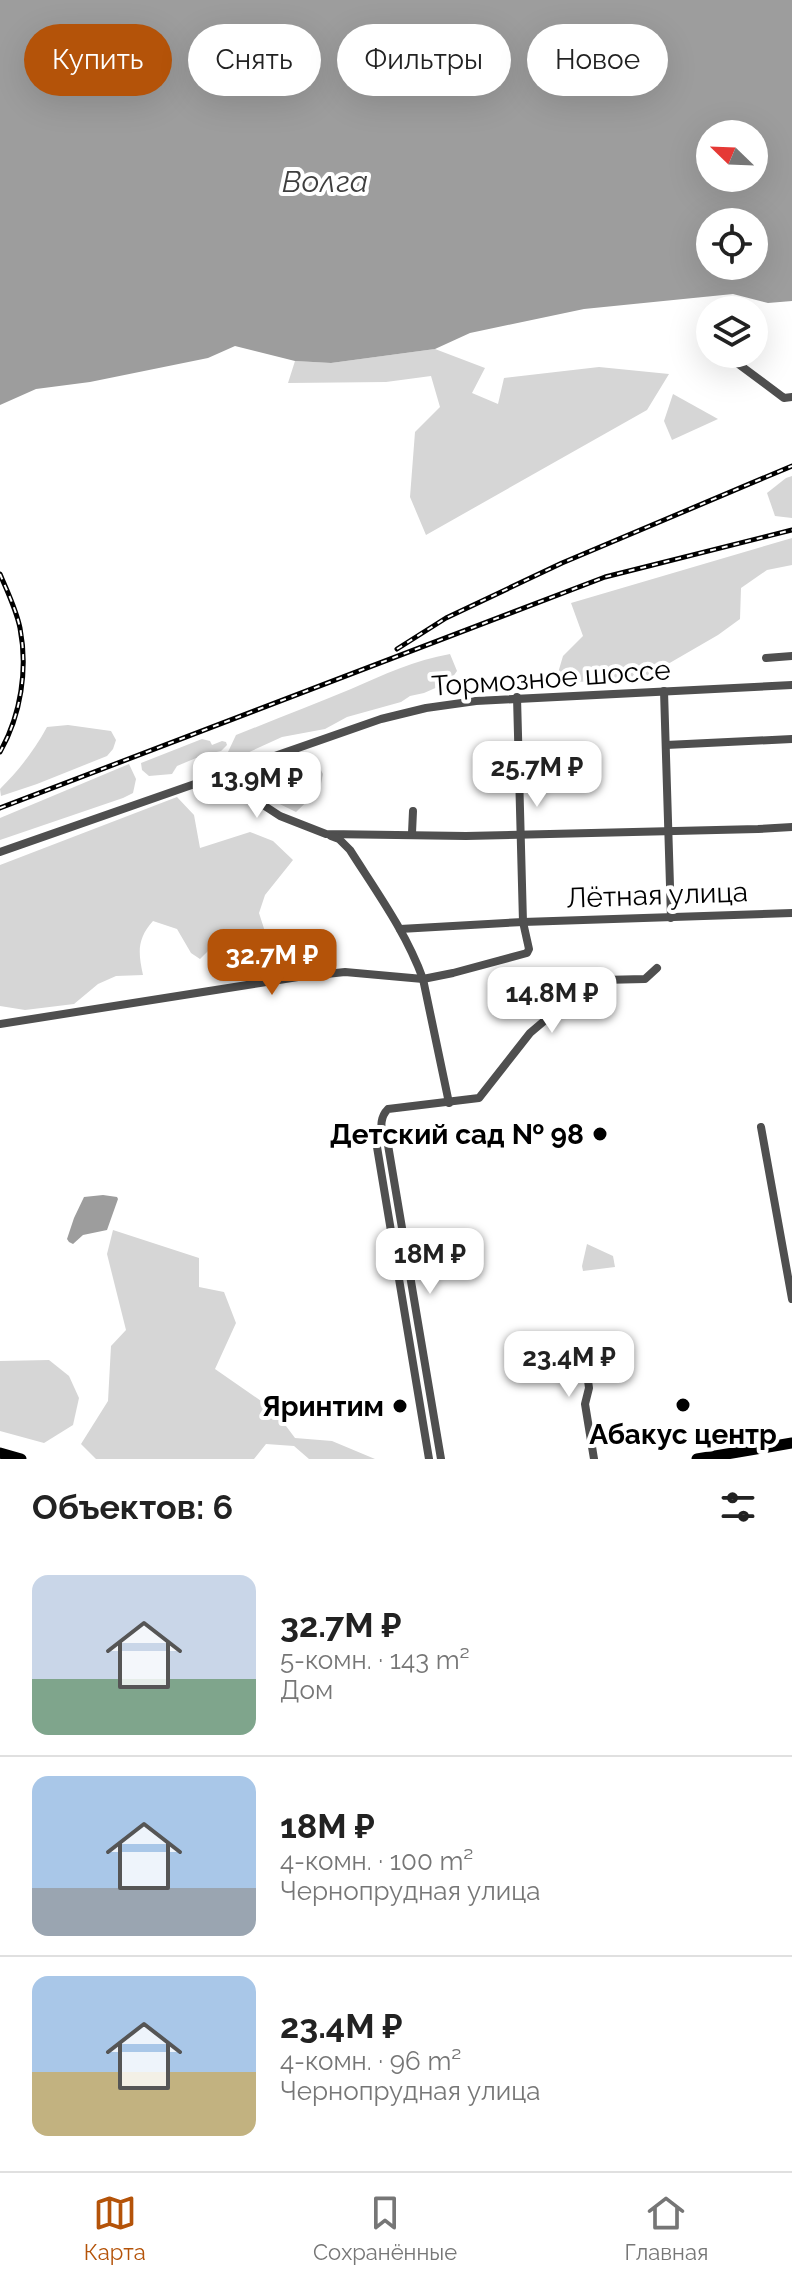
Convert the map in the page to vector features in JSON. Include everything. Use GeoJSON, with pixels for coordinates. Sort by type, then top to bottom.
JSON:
{"type":"FeatureCollection","features":[{"type":"Feature","properties":{"kind":"main road"},"geometry":{"type":"LineString","coordinates":[[697,1459],[792,1443]]}},
{"type":"Feature","properties":{"kind":"main road"},"geometry":{"type":"LineString","coordinates":[[0,1453],[21,1459]]}},
{"type":"Feature","properties":{"kind":"street"},"geometry":{"type":"LineString","coordinates":[[744,368],[784,398],[792,397]]}},
{"type":"Feature","properties":{"kind":"street"},"geometry":{"type":"LineString","coordinates":[[766,658],[792,656]]}},
{"type":"Feature","properties":{"kind":"street","name":"Тормозное шоссе"},"geometry":{"type":"LineString","coordinates":[[0,852],[402,713],[449,704],[517,697],[792,685]]}},
{"type":"Feature","properties":{"kind":"street"},"geometry":{"type":"LineString","coordinates":[[664,691],[671,918]]}},
{"type":"Feature","properties":{"kind":"street"},"geometry":{"type":"LineString","coordinates":[[0,1024],[329,973],[423,979],[527,953],[529,949],[523,922],[517,697]]}},
{"type":"Feature","properties":{"kind":"street"},"geometry":{"type":"LineString","coordinates":[[666,745],[792,739]]}},
{"type":"Feature","properties":{"kind":"street"},"geometry":{"type":"LineString","coordinates":[[219,776],[280,816],[339,839],[350,850],[416,960],[423,979],[449,1103]]}},
{"type":"Feature","properties":{"kind":"street"},"geometry":{"type":"LineString","coordinates":[[412,833],[413,811]]}},
{"type":"Feature","properties":{"kind":"street"},"geometry":{"type":"LineString","coordinates":[[326,834],[466,836],[792,827]]}},
{"type":"Feature","properties":{"kind":"street","name":"Лётная улица"},"geometry":{"type":"LineString","coordinates":[[400,929],[792,913]]}},
{"type":"Feature","properties":{"kind":"street"},"geometry":{"type":"LineString","coordinates":[[382,1137],[381,1123],[388,1109],[479,1098],[530,1033],[589,983],[645,979],[657,968]]}},
{"type":"Feature","properties":{"kind":"street"},"geometry":{"type":"LineString","coordinates":[[761,1127],[792,1299]]}},
{"type":"Feature","properties":{"kind":"street"},"geometry":{"type":"LineString","coordinates":[[382,1137],[376,1141],[429,1459]]}},
{"type":"Feature","properties":{"kind":"street"},"geometry":{"type":"LineString","coordinates":[[382,1137],[387,1139],[441,1459]]}},
{"type":"Feature","properties":{"kind":"street"},"geometry":{"type":"LineString","coordinates":[[582,1335],[589,1388],[585,1404],[594,1459]]}},
{"type":"Feature","properties":{"kind":"shaded area"},"geometry":{"type":"Polygon","coordinates":[[[435,349],[485,368],[472,393],[498,404],[504,378],[599,367],[669,374],[647,410],[426,535],[410,497],[415,432],[440,407],[431,376],[386,382],[288,383],[295,361],[331,363],[435,349]]]}},
{"type":"Feature","properties":{"kind":"shaded area"},"geometry":{"type":"Polygon","coordinates":[[[673,394],[718,419],[672,440],[664,421],[673,394]]]}},
{"type":"Feature","properties":{"kind":"shaded area"},"geometry":{"type":"Polygon","coordinates":[[[792,476],[792,518],[775,516],[767,493],[792,476]]]}},
{"type":"Feature","properties":{"kind":"shaded area"},"geometry":{"type":"Polygon","coordinates":[[[792,538],[792,565],[767,570],[741,588],[740,619],[718,635],[642,679],[555,683],[563,656],[583,636],[571,603],[792,538]]]}},
{"type":"Feature","properties":{"kind":"shaded area"},"geometry":{"type":"Polygon","coordinates":[[[450,654],[457,671],[449,682],[401,702],[347,717],[325,729],[282,737],[228,760],[228,752],[236,735],[399,668],[450,654]]]}},
{"type":"Feature","properties":{"kind":"shaded area"},"geometry":{"type":"Polygon","coordinates":[[[68,725],[111,731],[116,740],[113,749],[107,756],[1,796],[0,789],[26,760],[47,727],[68,725]]]}},
{"type":"Feature","properties":{"kind":"shaded area"},"geometry":{"type":"Polygon","coordinates":[[[202,739],[210,741],[212,745],[222,741],[227,745],[221,751],[212,753],[210,769],[203,760],[196,758],[177,766],[172,774],[149,776],[142,770],[141,763],[202,739]]]}},
{"type":"Feature","properties":{"kind":"shaded area"},"geometry":{"type":"Polygon","coordinates":[[[317,763],[323,774],[320,789],[296,812],[247,788],[259,780],[317,763]]]}},
{"type":"Feature","properties":{"kind":"shaded area"},"geometry":{"type":"Polygon","coordinates":[[[129,764],[136,779],[133,793],[0,840],[0,818],[129,764]]]}},
{"type":"Feature","properties":{"kind":"shaded area"},"geometry":{"type":"Polygon","coordinates":[[[177,797],[194,815],[200,848],[250,832],[273,841],[293,860],[265,895],[259,913],[268,941],[257,959],[232,960],[212,947],[200,959],[191,953],[177,929],[153,921],[140,946],[143,975],[116,976],[98,984],[74,1004],[25,1010],[0,1006],[0,865],[177,797]]]}},
{"type":"Feature","properties":{"kind":"shaded area"},"geometry":{"type":"Polygon","coordinates":[[[113,1230],[199,1258],[199,1287],[224,1292],[236,1323],[215,1369],[274,1410],[295,1438],[332,1441],[375,1459],[309,1459],[294,1446],[266,1444],[254,1459],[96,1459],[81,1444],[108,1401],[111,1346],[126,1330],[107,1254],[113,1230]]]}},
{"type":"Feature","properties":{"kind":"shaded area"},"geometry":{"type":"Polygon","coordinates":[[[587,1244],[613,1256],[615,1267],[583,1271],[587,1244]]]}},
{"type":"Feature","properties":{"kind":"shaded area"},"geometry":{"type":"Polygon","coordinates":[[[49,1360],[69,1376],[79,1398],[73,1425],[44,1443],[0,1431],[0,1361],[49,1360]]]}},
{"type":"Feature","properties":{"kind":"water","name":"Волга"},"geometry":{"type":"Polygon","coordinates":[[[0,0],[792,0],[792,301],[768,303],[768,296],[733,294],[584,309],[470,333],[435,349],[331,363],[295,361],[235,346],[208,358],[90,382],[36,389],[0,405],[0,0]]]}},
{"type":"Feature","properties":{"kind":"water"},"geometry":{"type":"Polygon","coordinates":[[[103,1195],[118,1199],[107,1230],[83,1235],[73,1244],[69,1242],[67,1239],[74,1218],[84,1197],[103,1195]]]}},
{"type":"Feature","properties":{"kind":"railway"},"geometry":{"type":"LineString","coordinates":[[397,649],[446,618],[562,563],[792,466]]}},
{"type":"Feature","properties":{"kind":"railway"},"geometry":{"type":"LineString","coordinates":[[0,808],[605,577],[792,530]]}},
{"type":"Feature","properties":{"kind":"railway"},"geometry":{"type":"LineString","coordinates":[[0,574],[18,621],[23,659],[18,707],[0,752]]}},
{"type":"Feature","properties":{"kind":"place","name":"Детский сад № 98"},"geometry":{"type":"Point","coordinates":[600,1134]}},
{"type":"Feature","properties":{"kind":"place","name":"Абакус центр"},"geometry":{"type":"Point","coordinates":[683,1405]}},
{"type":"Feature","properties":{"kind":"place","name":"Яринтим"},"geometry":{"type":"Point","coordinates":[400,1406]}}]}
